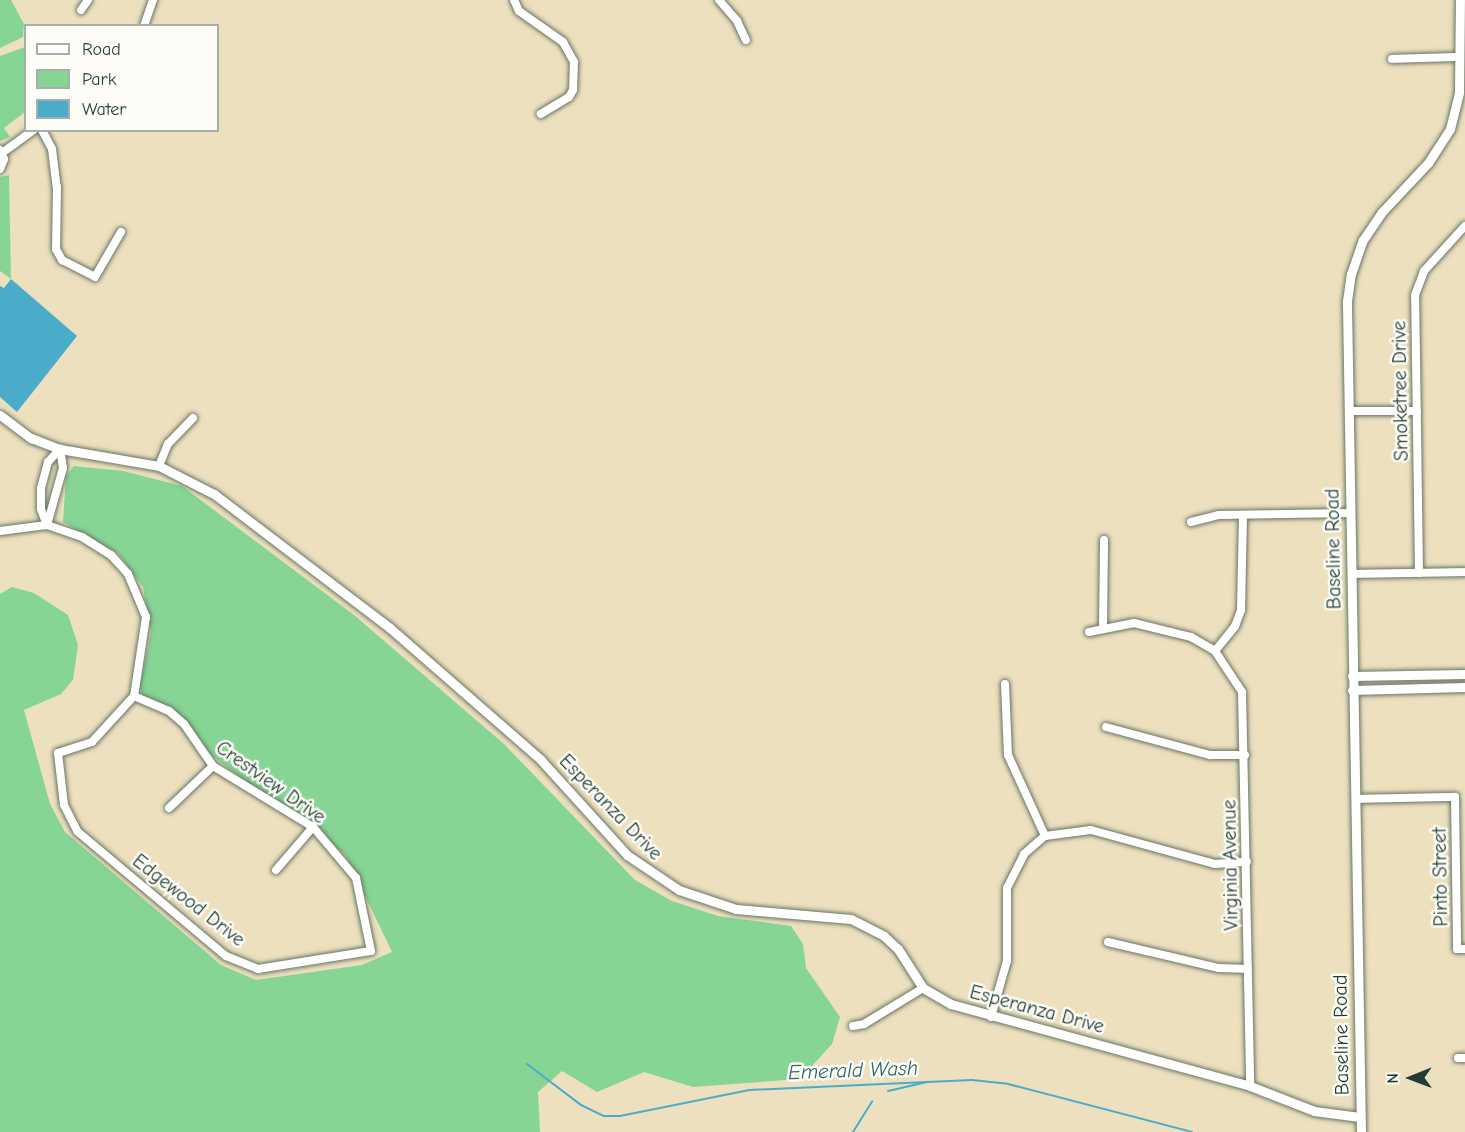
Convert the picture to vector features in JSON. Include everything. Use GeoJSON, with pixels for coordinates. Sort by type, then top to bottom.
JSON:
{"type":"FeatureCollection","features":[{"type":"Feature","properties":{"kind":"main road","name":"Baseline Road"},"geometry":{"type":"LineString","coordinates":[[1360,1132],[1347,301],[1356,257],[1381,213],[1428,163],[1450,129],[1459,92],[1460,0]]}},
{"type":"Feature","properties":{"kind":"main road","name":"Esperanza Drive"},"geometry":{"type":"LineString","coordinates":[[0,416],[32,438],[60,449],[159,466],[214,494],[390,628],[540,759],[627,855],[651,874],[706,902],[736,909],[834,915],[859,922],[884,936],[898,950],[923,988],[939,1000],[991,1017],[1250,1086],[1314,1111],[1360,1117]]}},
{"type":"Feature","properties":{"kind":"main road"},"geometry":{"type":"LineString","coordinates":[[1352,676],[1465,674]]}},
{"type":"Feature","properties":{"kind":"main road"},"geometry":{"type":"LineString","coordinates":[[1352,690],[1465,687]]}},
{"type":"Feature","properties":{"kind":"street"},"geometry":{"type":"LineString","coordinates":[[81,10],[88,0]]}},
{"type":"Feature","properties":{"kind":"street"},"geometry":{"type":"LineString","coordinates":[[145,24],[153,0]]}},
{"type":"Feature","properties":{"kind":"street"},"geometry":{"type":"LineString","coordinates":[[514,0],[519,11],[563,42],[574,62],[573,90],[568,97],[541,114]]}},
{"type":"Feature","properties":{"kind":"street"},"geometry":{"type":"LineString","coordinates":[[718,0],[737,21],[746,40]]}},
{"type":"Feature","properties":{"kind":"street"},"geometry":{"type":"LineString","coordinates":[[1392,59],[1460,57]]}},
{"type":"Feature","properties":{"kind":"street"},"geometry":{"type":"LineString","coordinates":[[0,169],[1,151],[31,132]]}},
{"type":"Feature","properties":{"kind":"street"},"geometry":{"type":"LineString","coordinates":[[43,132],[52,149],[57,187],[56,249],[62,260],[95,277],[121,232]]}},
{"type":"Feature","properties":{"kind":"street","name":"Smoketree Drive"},"geometry":{"type":"LineString","coordinates":[[1419,573],[1418,284],[1424,271],[1464,230]]}},
{"type":"Feature","properties":{"kind":"street"},"geometry":{"type":"LineString","coordinates":[[1349,411],[1417,411]]}},
{"type":"Feature","properties":{"kind":"street"},"geometry":{"type":"LineString","coordinates":[[159,466],[168,444],[193,418]]}},
{"type":"Feature","properties":{"kind":"street"},"geometry":{"type":"LineString","coordinates":[[47,525],[63,468],[60,449]]}},
{"type":"Feature","properties":{"kind":"street"},"geometry":{"type":"LineString","coordinates":[[47,525],[41,495],[48,462],[60,449]]}},
{"type":"Feature","properties":{"kind":"street"},"geometry":{"type":"LineString","coordinates":[[41,495],[46,500],[56,495]]}},
{"type":"Feature","properties":{"kind":"street"},"geometry":{"type":"LineString","coordinates":[[1191,522],[1219,515],[1351,513]]}},
{"type":"Feature","properties":{"kind":"street"},"geometry":{"type":"LineString","coordinates":[[1089,632],[1103,627],[1134,622],[1191,638],[1215,651],[1234,626],[1241,609],[1243,514]]}},
{"type":"Feature","properties":{"kind":"street"},"geometry":{"type":"LineString","coordinates":[[0,531],[47,525],[82,537],[111,555],[128,574],[146,616],[134,696]]}},
{"type":"Feature","properties":{"kind":"street"},"geometry":{"type":"LineString","coordinates":[[1103,627],[1104,540]]}},
{"type":"Feature","properties":{"kind":"street"},"geometry":{"type":"LineString","coordinates":[[1352,574],[1465,572]]}},
{"type":"Feature","properties":{"kind":"street","name":"Virginia Avenue"},"geometry":{"type":"LineString","coordinates":[[1215,651],[1242,692],[1250,1086]]}},
{"type":"Feature","properties":{"kind":"street"},"geometry":{"type":"LineString","coordinates":[[1005,684],[1008,755],[1045,836]]}},
{"type":"Feature","properties":{"kind":"street","name":"Edgewood Drive"},"geometry":{"type":"LineString","coordinates":[[134,696],[112,724],[92,742],[58,753],[64,805],[78,832],[226,956],[258,969],[371,951]]}},
{"type":"Feature","properties":{"kind":"street","name":"Crestview Drive"},"geometry":{"type":"LineString","coordinates":[[134,696],[169,711],[184,724],[213,766],[313,827],[356,878],[371,951]]}},
{"type":"Feature","properties":{"kind":"street"},"geometry":{"type":"LineString","coordinates":[[1106,727],[1210,755],[1245,755]]}},
{"type":"Feature","properties":{"kind":"street"},"geometry":{"type":"LineString","coordinates":[[169,808],[213,766]]}},
{"type":"Feature","properties":{"kind":"street","name":"Pinto Street"},"geometry":{"type":"LineString","coordinates":[[1356,799],[1455,797],[1457,950],[1465,949]]}},
{"type":"Feature","properties":{"kind":"street"},"geometry":{"type":"LineString","coordinates":[[276,870],[313,827]]}},
{"type":"Feature","properties":{"kind":"street"},"geometry":{"type":"LineString","coordinates":[[991,1017],[1007,961],[1007,888],[1024,854],[1045,836],[1091,830],[1215,864],[1247,862]]}},
{"type":"Feature","properties":{"kind":"street"},"geometry":{"type":"LineString","coordinates":[[1456,846],[1465,845]]}},
{"type":"Feature","properties":{"kind":"street"},"geometry":{"type":"LineString","coordinates":[[1107,942],[1219,968],[1248,969]]}},
{"type":"Feature","properties":{"kind":"street"},"geometry":{"type":"LineString","coordinates":[[853,1026],[864,1024],[923,988]]}},
{"type":"Feature","properties":{"kind":"green space"},"geometry":{"type":"Polygon","coordinates":[[[0,0],[11,0],[24,24],[23,37],[0,48],[0,0]]]}},
{"type":"Feature","properties":{"kind":"green space"},"geometry":{"type":"Polygon","coordinates":[[[24,47],[24,113],[4,128],[10,137],[0,141],[0,56],[24,47]]]}},
{"type":"Feature","properties":{"kind":"green space"},"geometry":{"type":"Polygon","coordinates":[[[9,175],[11,279],[0,271],[0,177],[9,175]]]}},
{"type":"Feature","properties":{"kind":"green space"},"geometry":{"type":"Polygon","coordinates":[[[74,466],[123,471],[182,486],[354,615],[504,744],[635,880],[672,901],[718,916],[791,926],[803,944],[806,968],[840,1017],[832,1044],[800,1079],[693,1087],[644,1072],[597,1092],[562,1071],[538,1092],[540,1132],[0,1132],[0,594],[12,587],[34,593],[68,615],[78,645],[73,680],[61,694],[24,710],[50,804],[65,832],[221,965],[256,980],[362,965],[392,952],[346,856],[308,821],[252,786],[206,751],[186,724],[143,696],[140,686],[151,632],[143,587],[118,553],[63,522],[66,477],[74,466]]]}},
{"type":"Feature","properties":{"kind":"water"},"geometry":{"type":"Polygon","coordinates":[[[11,279],[77,336],[17,412],[0,397],[0,286],[4,288],[11,279]]]}},
{"type":"Feature","properties":{"kind":"waterway","name":"Emerald Wash"},"geometry":{"type":"LineString","coordinates":[[527,1064],[581,1105],[604,1116],[620,1116],[749,1090],[972,1080],[1008,1084],[1192,1132]]}},
{"type":"Feature","properties":{"kind":"waterway","name":"Emerald Wash"},"geometry":{"type":"LineString","coordinates":[[888,1091],[926,1082]]}},
{"type":"Feature","properties":{"kind":"waterway"},"geometry":{"type":"LineString","coordinates":[[853,1132],[872,1102]]}}]}
